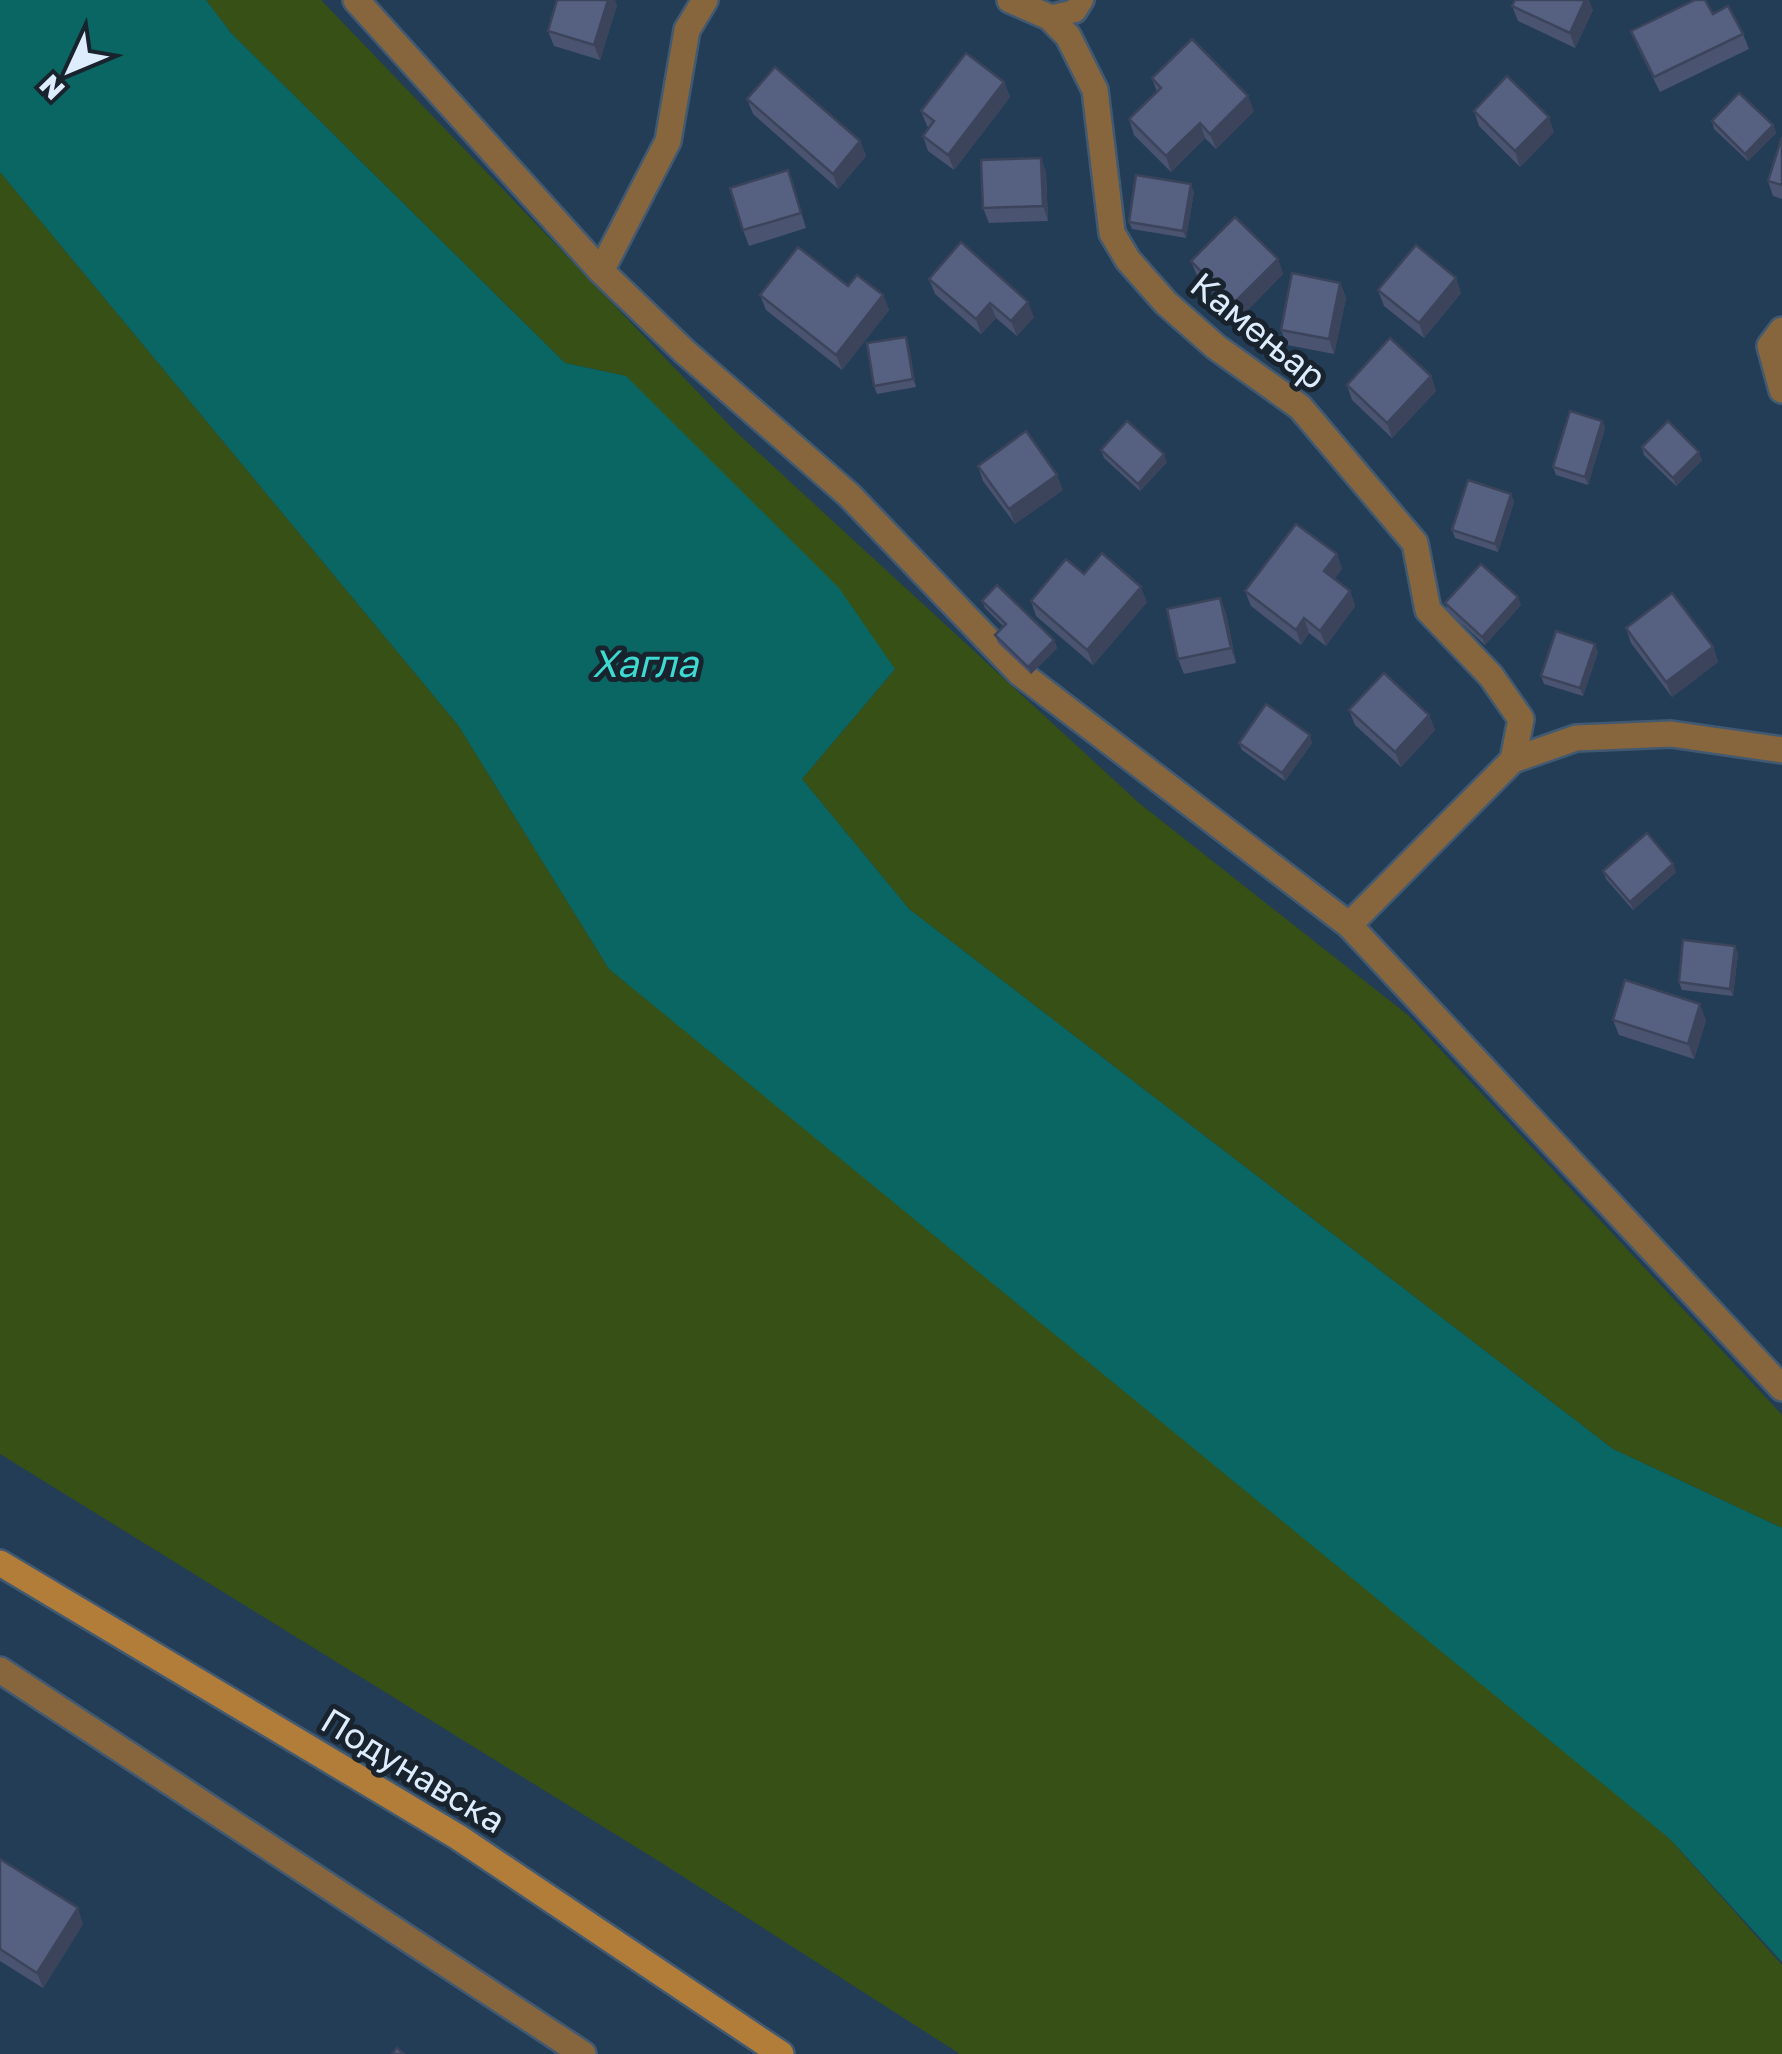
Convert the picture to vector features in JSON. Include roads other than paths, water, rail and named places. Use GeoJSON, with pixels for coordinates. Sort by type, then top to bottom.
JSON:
{"type":"FeatureCollection","features":[{"type":"Feature","properties":{"kind":"street"},"geometry":{"type":"LineString","coordinates":[[356,0],[602,270],[685,352],[848,495],[1020,673],[1349,925],[1782,1388]]}},
{"type":"Feature","properties":{"kind":"street"},"geometry":{"type":"LineString","coordinates":[[602,270],[668,141],[687,30],[705,0]]}},
{"type":"Feature","properties":{"kind":"street","name":"Камењар"},"geometry":{"type":"LineString","coordinates":[[1010,0],[1049,17],[1068,36],[1095,90],[1112,233],[1128,260],[1166,302],[1216,347],[1300,407],[1415,543],[1428,610],[1491,676],[1522,719],[1513,760]]}},
{"type":"Feature","properties":{"kind":"street"},"geometry":{"type":"LineString","coordinates":[[1782,330],[1770,346],[1782,390]]}},
{"type":"Feature","properties":{"kind":"street"},"geometry":{"type":"LineString","coordinates":[[1349,925],[1513,760],[1576,738],[1672,734],[1782,750]]}},
{"type":"Feature","properties":{"kind":"street","name":"Подунавска"},"geometry":{"type":"LineString","coordinates":[[0,1563],[458,1837],[781,2054]]}},
{"type":"Feature","properties":{"kind":"street"},"geometry":{"type":"LineString","coordinates":[[0,1670],[583,2054]]}},
{"type":"Feature","properties":{"kind":"lane"},"geometry":{"type":"LineString","coordinates":[[1049,17],[1075,11],[1082,0]]}},
{"type":"Feature","properties":{"kind":"water","name":"Хагла"},"geometry":{"type":"Polygon","coordinates":[[[0,0],[206,0],[231,33],[565,363],[626,376],[839,588],[895,669],[802,779],[909,909],[1613,1449],[1782,1528],[1782,1962],[1670,1839],[609,969],[458,725],[0,172],[0,0]]]}}]}
